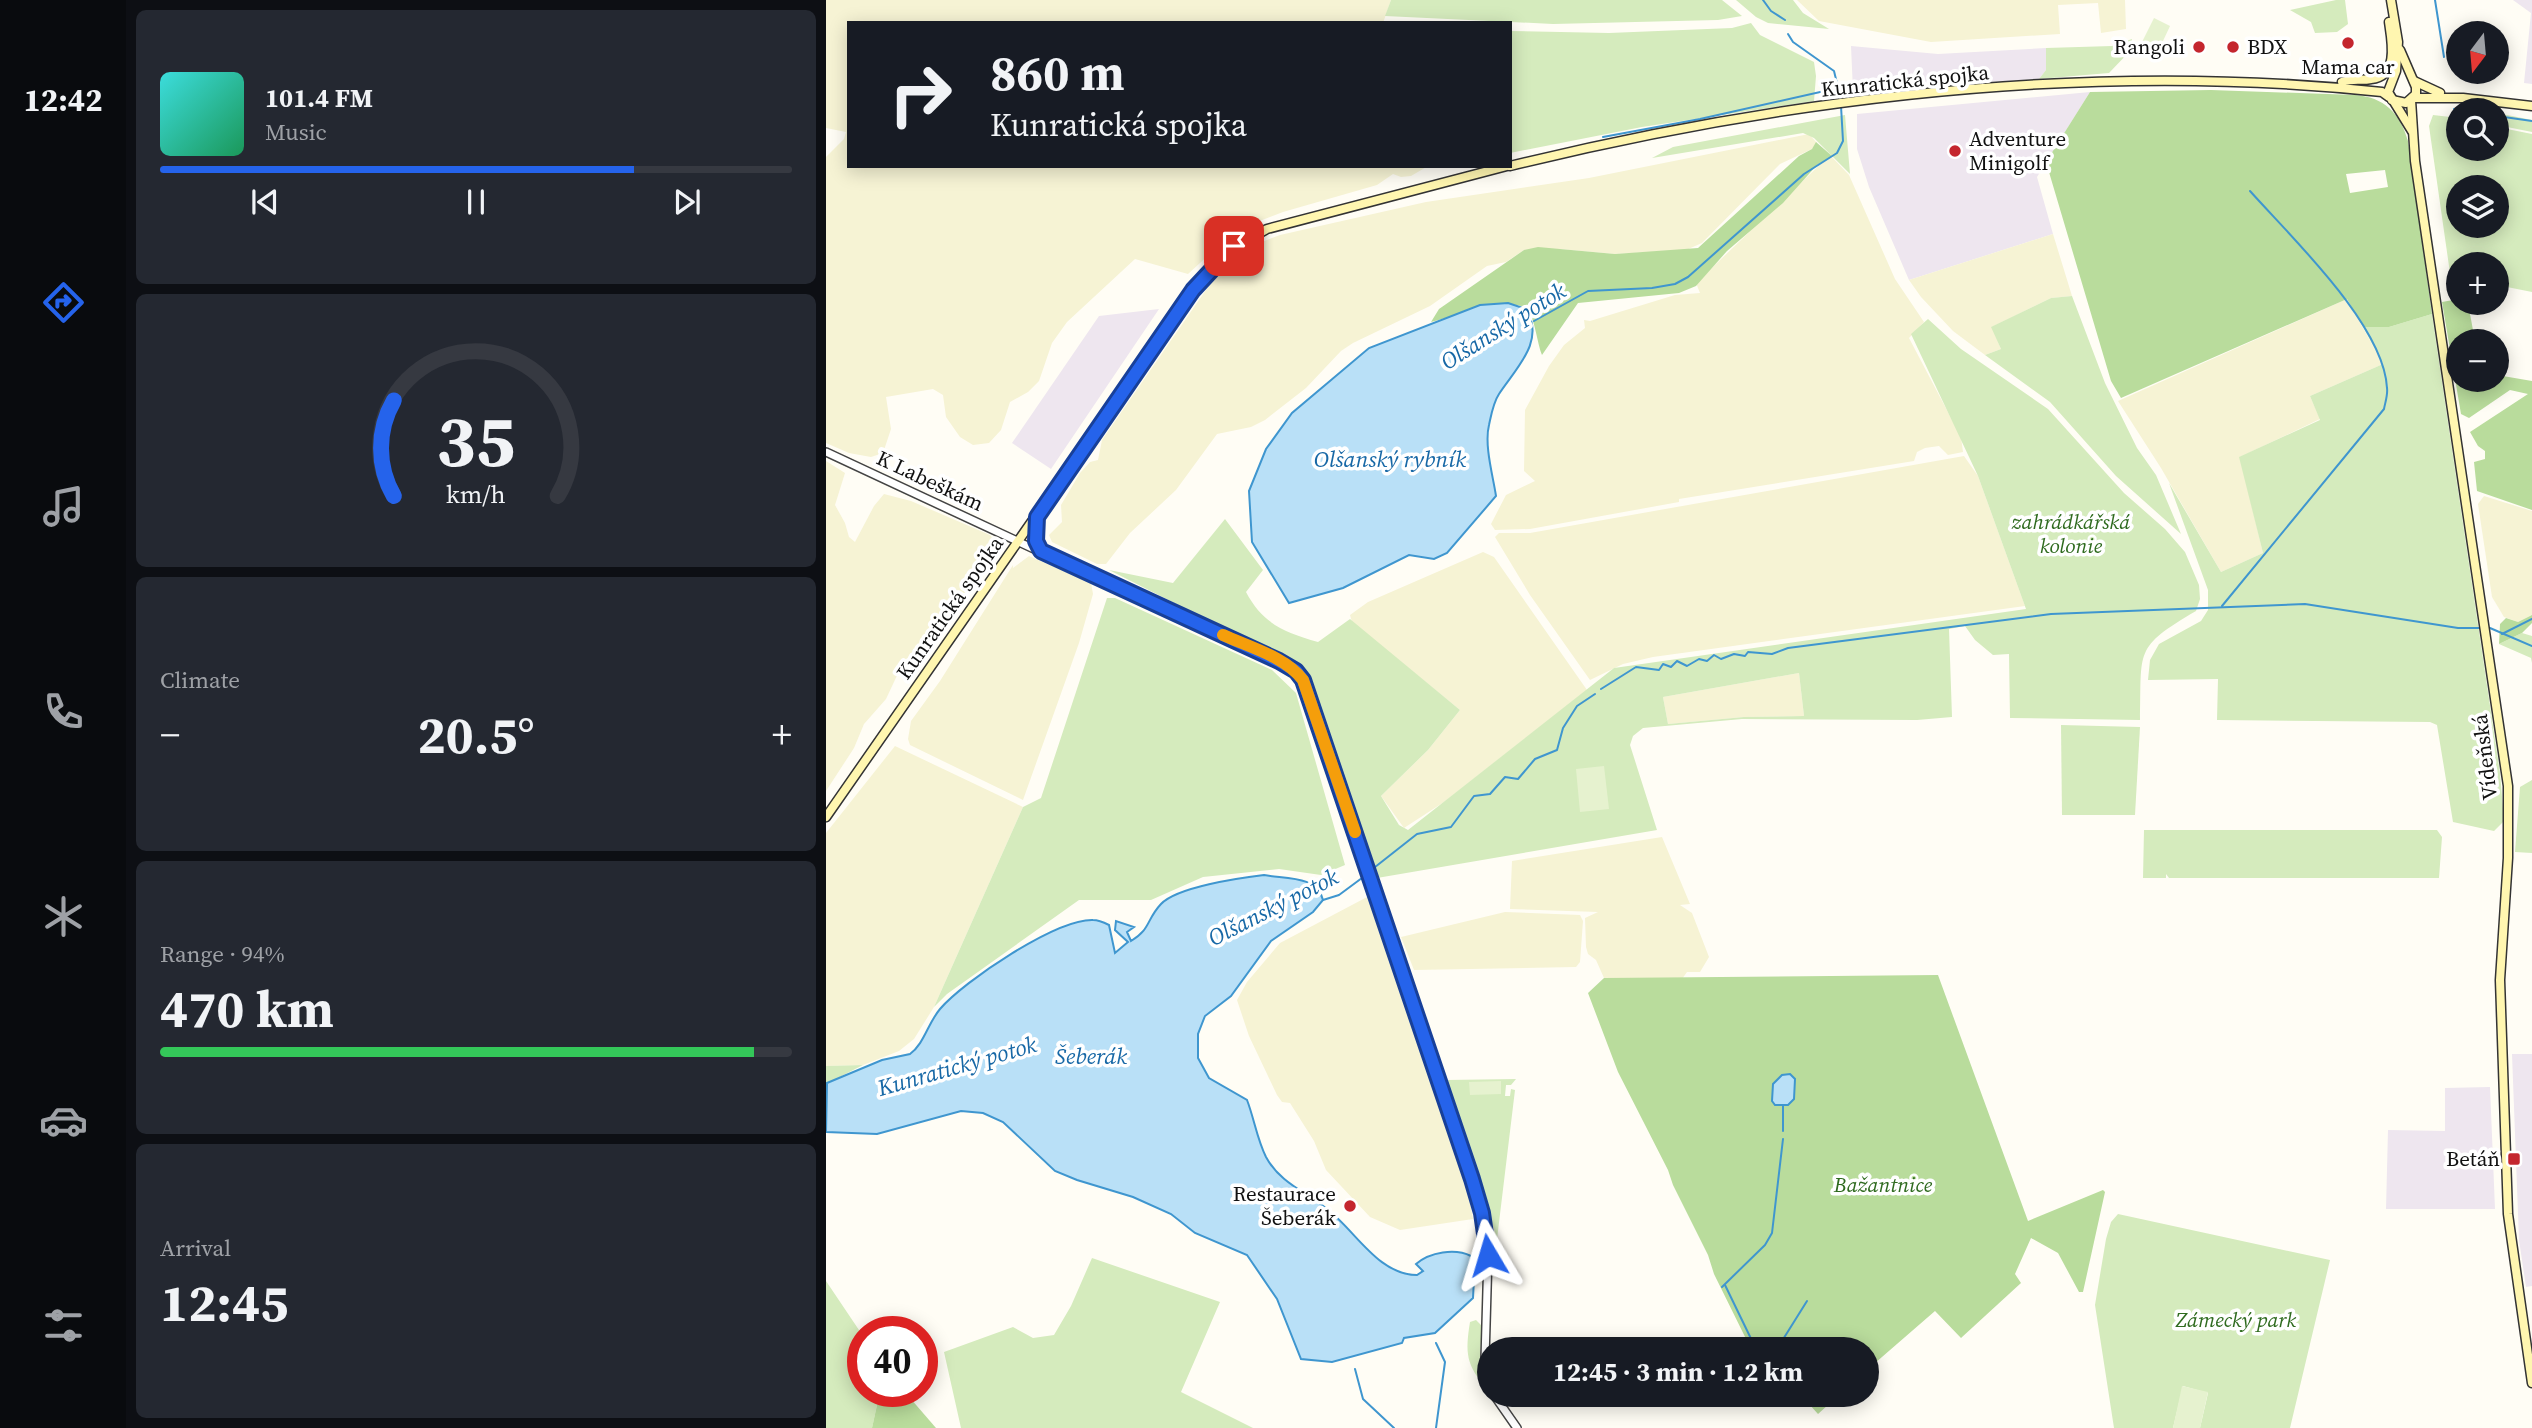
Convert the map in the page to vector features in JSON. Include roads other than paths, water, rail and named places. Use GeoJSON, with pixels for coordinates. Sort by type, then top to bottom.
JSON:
{"type":"FeatureCollection","features":[{"type":"Feature","properties":{"kind":"main road","name":"Vídeňská"},"geometry":{"type":"LineString","coordinates":[[2392,3],[2398,42],[2416,87],[2412,131],[2508,786],[2508,858],[2500,980],[2508,1203],[2532,1383]]}},
{"type":"Feature","properties":{"kind":"main road"},"geometry":{"type":"LineString","coordinates":[[2342,82],[2376,78],[2388,68],[2392,55],[2389,20],[2392,3]]}},
{"type":"Feature","properties":{"kind":"main road","name":"Vídeňská"},"geometry":{"type":"LineString","coordinates":[[2398,42],[2392,79],[2387,89],[2412,131]]}},
{"type":"Feature","properties":{"kind":"main road"},"geometry":{"type":"LineString","coordinates":[[2392,79],[2402,75],[2432,91],[2463,98]]}},
{"type":"Feature","properties":{"kind":"main road","name":"Kunratická spojka"},"geometry":{"type":"LineString","coordinates":[[1512,165],[1672,131],[1835,105],[1976,90],[2084,84],[2376,84],[2392,79]]}},
{"type":"Feature","properties":{"kind":"main road","name":"Kunratická spojka"},"geometry":{"type":"LineString","coordinates":[[2310,84],[2382,92],[2390,98]]}},
{"type":"Feature","properties":{"kind":"main road"},"geometry":{"type":"LineString","coordinates":[[2390,98],[2402,104],[2413,99],[2446,98]]}},
{"type":"Feature","properties":{"kind":"main road"},"geometry":{"type":"LineString","coordinates":[[2509,103],[2532,106]]}},
{"type":"Feature","properties":{"kind":"main road","name":"Kunratická spojka"},"geometry":{"type":"LineString","coordinates":[[826,817],[1193,290],[1234,246],[1267,229],[1314,215],[1501,168]]}},
{"type":"Feature","properties":{"kind":"street","name":"K Labeškám"},"geometry":{"type":"LineString","coordinates":[[826,452],[1296,671],[1307,691],[1370,874],[1482,1213],[1488,1255],[1486,1337]]}},
{"type":"Feature","properties":{"kind":"street"},"geometry":{"type":"LineString","coordinates":[[1037,517],[1036,541],[1041,551]]}},
{"type":"Feature","properties":{"kind":"street"},"geometry":{"type":"LineString","coordinates":[[995,530],[1005,538],[1008,547],[1005,562]]}},
{"type":"Feature","properties":{"kind":"street"},"geometry":{"type":"LineString","coordinates":[[1502,1407],[1517,1428]]}},
{"type":"Feature","properties":{"kind":"water","name":"Olšanský rybník"},"geometry":{"type":"Polygon","coordinates":[[[1508,303],[1526,309],[1533,332],[1526,354],[1497,398],[1491,418],[1488,442],[1496,496],[1447,553],[1434,559],[1409,555],[1343,588],[1289,603],[1252,542],[1249,491],[1266,449],[1292,413],[1369,348],[1480,305],[1508,303]]]}},
{"type":"Feature","properties":{"kind":"water","name":"Šeberák"},"geometry":{"type":"Polygon","coordinates":[[[1264,875],[1307,882],[1320,892],[1323,900],[1313,912],[1271,941],[1231,996],[1205,1016],[1198,1034],[1198,1058],[1209,1078],[1247,1100],[1263,1150],[1278,1174],[1327,1209],[1390,1268],[1417,1275],[1423,1271],[1416,1264],[1435,1254],[1458,1252],[1471,1256],[1475,1271],[1479,1274],[1474,1279],[1473,1298],[1435,1333],[1404,1338],[1402,1343],[1332,1362],[1301,1359],[1277,1299],[1247,1255],[1195,1233],[1171,1214],[1133,1197],[1055,1171],[1003,1122],[983,1113],[961,1111],[877,1134],[826,1132],[827,1083],[882,1060],[910,1054],[919,1045],[940,1009],[952,997],[989,968],[1035,940],[1077,922],[1093,920],[1109,925],[1115,953],[1128,942],[1115,930],[1116,921],[1134,927],[1127,932],[1131,941],[1142,932],[1156,910],[1169,898],[1209,884],[1264,875]]]}},
{"type":"Feature","properties":{"kind":"water"},"geometry":{"type":"Polygon","coordinates":[[[1790,1074],[1795,1079],[1794,1099],[1788,1105],[1775,1105],[1772,1101],[1773,1084],[1782,1075],[1790,1074]]]}},
{"type":"Feature","properties":{"kind":"waterway","name":"Olšanský potok"},"geometry":{"type":"LineString","coordinates":[[1763,0],[1771,11],[1785,20]]}},
{"type":"Feature","properties":{"kind":"waterway"},"geometry":{"type":"LineString","coordinates":[[2435,0],[2444,57]]}},
{"type":"Feature","properties":{"kind":"waterway","name":"Olšanský potok"},"geometry":{"type":"LineString","coordinates":[[1788,34],[1793,42],[1834,71],[1841,100]]}},
{"type":"Feature","properties":{"kind":"waterway"},"geometry":{"type":"LineString","coordinates":[[1603,137],[1700,119],[1838,88]]}},
{"type":"Feature","properties":{"kind":"waterway","name":"Olšanský potok"},"geometry":{"type":"LineString","coordinates":[[1534,321],[1588,291],[1652,288],[1675,284],[1688,277],[1804,174],[1837,153],[1843,141],[1841,106]]}},
{"type":"Feature","properties":{"kind":"waterway"},"geometry":{"type":"LineString","coordinates":[[2509,118],[2532,121]]}},
{"type":"Feature","properties":{"kind":"waterway"},"geometry":{"type":"LineString","coordinates":[[2222,606],[2384,409],[2387,393],[2382,363],[2353,310],[2311,257],[2250,191]]}},
{"type":"Feature","properties":{"kind":"waterway"},"geometry":{"type":"LineString","coordinates":[[1601,689],[1636,667],[1659,670],[1663,664],[1671,667],[1677,661],[1687,666],[1699,659],[1707,661],[1714,655],[1721,659],[1734,654],[1745,656],[1748,652],[1772,654],[1788,648],[2051,614],[2305,604],[2458,628],[2479,628]]}},
{"type":"Feature","properties":{"kind":"waterway"},"geometry":{"type":"LineString","coordinates":[[2502,634],[2532,619]]}},
{"type":"Feature","properties":{"kind":"waterway"},"geometry":{"type":"LineString","coordinates":[[2490,628],[2532,646]]}},
{"type":"Feature","properties":{"kind":"waterway","name":"Olšanský potok"},"geometry":{"type":"LineString","coordinates":[[1370,871],[1417,834],[1451,827],[1474,796],[1490,794],[1505,777],[1518,779],[1535,759],[1557,750],[1563,728],[1577,706],[1595,694]]}},
{"type":"Feature","properties":{"kind":"waterway","name":"Olšanský potok"},"geometry":{"type":"LineString","coordinates":[[1323,900],[1339,895],[1366,875]]}},
{"type":"Feature","properties":{"kind":"waterway"},"geometry":{"type":"LineString","coordinates":[[1783,1106],[1783,1131]]}},
{"type":"Feature","properties":{"kind":"waterway"},"geometry":{"type":"LineString","coordinates":[[1722,1287],[1765,1245],[1772,1233],[1783,1139]]}},
{"type":"Feature","properties":{"kind":"waterway"},"geometry":{"type":"LineString","coordinates":[[1725,1285],[1750,1337]]}},
{"type":"Feature","properties":{"kind":"waterway"},"geometry":{"type":"LineString","coordinates":[[1784,1337],[1807,1301]]}},
{"type":"Feature","properties":{"kind":"waterway"},"geometry":{"type":"LineString","coordinates":[[1436,1343],[1445,1362],[1436,1428]]}},
{"type":"Feature","properties":{"kind":"waterway","name":"Kunratický potok"},"geometry":{"type":"LineString","coordinates":[[1355,1369],[1363,1399],[1394,1428]]}},
{"type":"Feature","properties":{"kind":"place","name":"Mama car"},"geometry":{"type":"Point","coordinates":[2348,43]}},
{"type":"Feature","properties":{"kind":"place","name":"Rangoli"},"geometry":{"type":"Point","coordinates":[2199,47]}},
{"type":"Feature","properties":{"kind":"place","name":"BDX"},"geometry":{"type":"Point","coordinates":[2233,47]}},
{"type":"Feature","properties":{"kind":"place","name":"Adventure Minigolf"},"geometry":{"type":"Point","coordinates":[1955,151]}},
{"type":"Feature","properties":{"kind":"place","name":"Betáň"},"geometry":{"type":"Point","coordinates":[2514,1159]}},
{"type":"Feature","properties":{"kind":"place","name":"Restaurace Šeberák"},"geometry":{"type":"Point","coordinates":[1350,1206]}},
{"type":"Feature","properties":{"kind":"park label","name":"zahrádkářská kolonie"},"geometry":{"type":"Point","coordinates":[2071,534]}},
{"type":"Feature","properties":{"kind":"park label","name":"Bažantnice"},"geometry":{"type":"Point","coordinates":[1883,1185]}},
{"type":"Feature","properties":{"kind":"park label","name":"Zámecký park"},"geometry":{"type":"Point","coordinates":[2236,1320]}}]}
